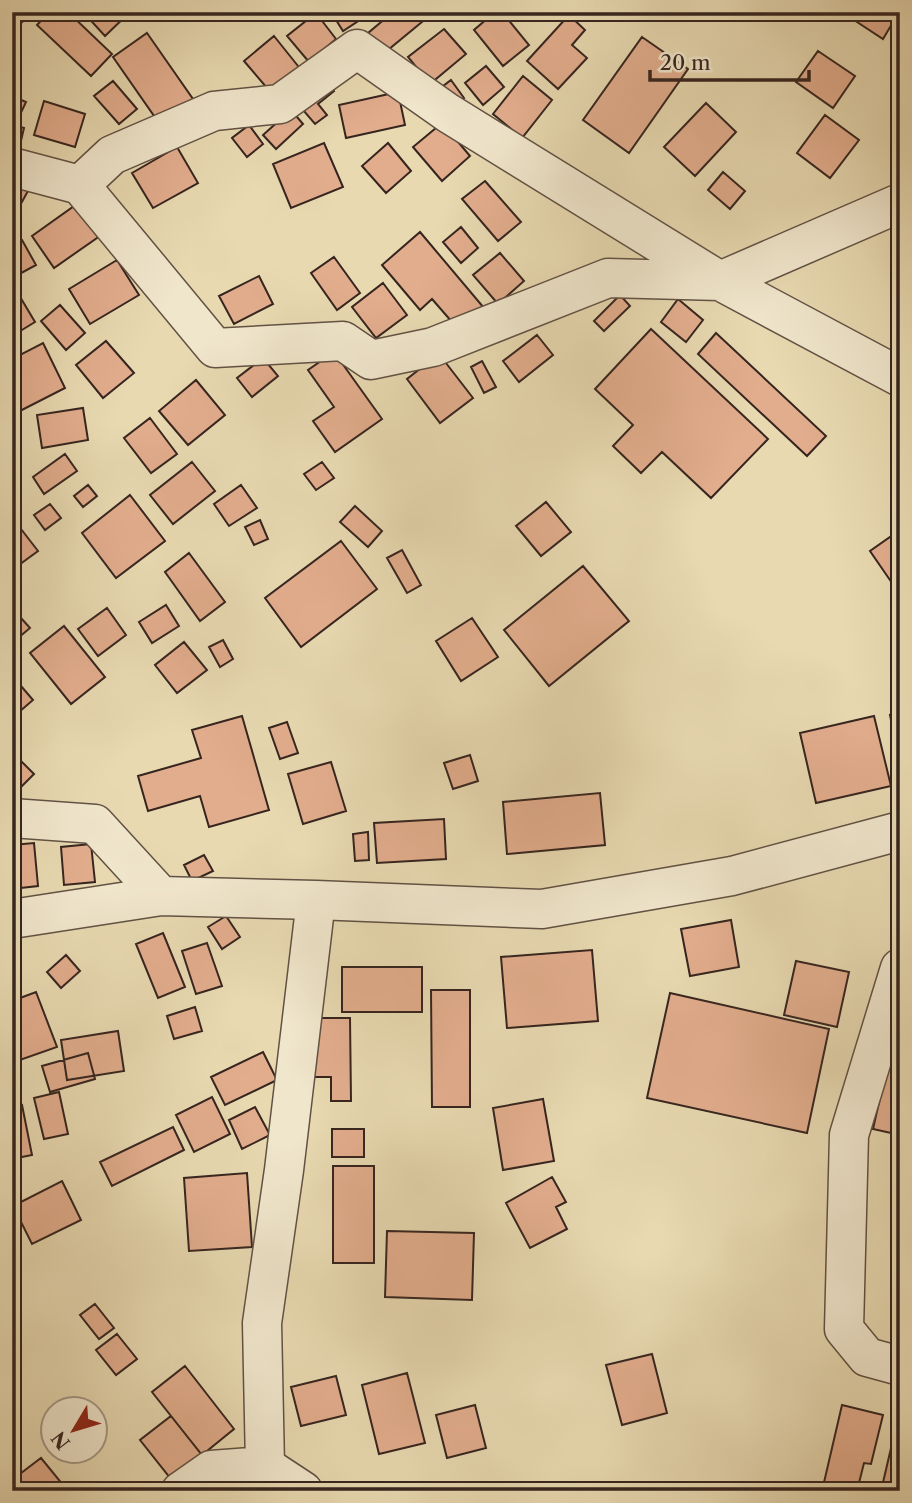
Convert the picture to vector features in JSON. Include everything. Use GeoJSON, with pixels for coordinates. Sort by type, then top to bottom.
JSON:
{"type":"FeatureCollection","features":[{"type":"Feature","properties":{"kind":"street"},"geometry":{"type":"LineString","coordinates":[[80,186],[112,155],[214,111],[280,104],[356,50],[448,113],[720,281],[900,377]]}},
{"type":"Feature","properties":{"kind":"street"},"geometry":{"type":"LineString","coordinates":[[12,167],[80,186],[215,348],[343,341],[371,360],[433,347],[608,278],[720,281],[900,203]]}},
{"type":"Feature","properties":{"kind":"street"},"geometry":{"type":"LineString","coordinates":[[12,818],[95,824],[161,896]]}},
{"type":"Feature","properties":{"kind":"street"},"geometry":{"type":"LineString","coordinates":[[12,919],[161,896],[542,909],[732,876],[900,831]]}},
{"type":"Feature","properties":{"kind":"street"},"geometry":{"type":"LineString","coordinates":[[265,1466],[262,1323],[284,1170],[316,900]]}},
{"type":"Feature","properties":{"kind":"street"},"geometry":{"type":"LineString","coordinates":[[900,968],[849,1135],[844,1329],[867,1357],[900,1366]]}},
{"type":"Feature","properties":{"kind":"street"},"geometry":{"type":"LineString","coordinates":[[181,1491],[211,1470],[265,1466],[303,1491]]}},
{"type":"Feature","properties":{"kind":"building"},"geometry":{"type":"Polygon","coordinates":[[[12,12],[28,12],[30,15],[12,31],[12,12]]]}},
{"type":"Feature","properties":{"kind":"building"},"geometry":{"type":"Polygon","coordinates":[[[49,12],[68,12],[112,54],[91,76],[37,25],[49,12]]]}},
{"type":"Feature","properties":{"kind":"building"},"geometry":{"type":"Polygon","coordinates":[[[83,12],[130,12],[105,36],[83,12]]]}},
{"type":"Feature","properties":{"kind":"building"},"geometry":{"type":"Polygon","coordinates":[[[331,12],[372,12],[343,31],[331,12]]]}},
{"type":"Feature","properties":{"kind":"building"},"geometry":{"type":"Polygon","coordinates":[[[393,12],[434,12],[377,59],[361,39],[393,12]]]}},
{"type":"Feature","properties":{"kind":"building"},"geometry":{"type":"Polygon","coordinates":[[[495,12],[502,12],[529,45],[503,66],[474,30],[495,12]]]}},
{"type":"Feature","properties":{"kind":"building"},"geometry":{"type":"Polygon","coordinates":[[[855,12],[899,12],[883,39],[851,18],[855,12]]]}},
{"type":"Feature","properties":{"kind":"building"},"geometry":{"type":"Polygon","coordinates":[[[316,13],[336,39],[309,62],[287,36],[316,13]]]}},
{"type":"Feature","properties":{"kind":"building"},"geometry":{"type":"Polygon","coordinates":[[[569,15],[585,30],[572,45],[587,58],[558,89],[527,61],[569,15]]]}},
{"type":"Feature","properties":{"kind":"building"},"geometry":{"type":"Polygon","coordinates":[[[444,29],[466,54],[430,84],[408,57],[444,29]]]}},
{"type":"Feature","properties":{"kind":"building"},"geometry":{"type":"Polygon","coordinates":[[[147,33],[193,99],[159,123],[113,57],[147,33]]]}},
{"type":"Feature","properties":{"kind":"building"},"geometry":{"type":"Polygon","coordinates":[[[274,36],[302,71],[273,95],[244,61],[274,36]]]}},
{"type":"Feature","properties":{"kind":"building"},"geometry":{"type":"Polygon","coordinates":[[[642,37],[688,69],[629,153],[583,120],[642,37]]]}},
{"type":"Feature","properties":{"kind":"building"},"geometry":{"type":"Polygon","coordinates":[[[818,51],[855,76],[833,108],[796,82],[818,51]]]}},
{"type":"Feature","properties":{"kind":"building"},"geometry":{"type":"Polygon","coordinates":[[[486,66],[504,87],[483,105],[465,83],[486,66]]]}},
{"type":"Feature","properties":{"kind":"building"},"geometry":{"type":"Polygon","coordinates":[[[523,76],[552,100],[522,138],[493,114],[523,76]]]}},
{"type":"Feature","properties":{"kind":"building"},"geometry":{"type":"Polygon","coordinates":[[[326,80],[334,91],[318,104],[327,115],[315,124],[297,103],[326,80]]]}},
{"type":"Feature","properties":{"kind":"building"},"geometry":{"type":"Polygon","coordinates":[[[451,80],[464,98],[452,107],[438,90],[451,80]]]}},
{"type":"Feature","properties":{"kind":"building"},"geometry":{"type":"Polygon","coordinates":[[[113,81],[137,109],[119,124],[94,96],[113,81]]]}},
{"type":"Feature","properties":{"kind":"building"},"geometry":{"type":"Polygon","coordinates":[[[398,92],[405,125],[346,138],[339,105],[398,92]]]}},
{"type":"Feature","properties":{"kind":"building"},"geometry":{"type":"Polygon","coordinates":[[[12,96],[26,102],[18,119],[12,116],[12,96]]]}},
{"type":"Feature","properties":{"kind":"building"},"geometry":{"type":"Polygon","coordinates":[[[44,101],[85,114],[75,147],[34,135],[44,101]]]}},
{"type":"Feature","properties":{"kind":"building"},"geometry":{"type":"Polygon","coordinates":[[[706,103],[736,132],[695,176],[664,147],[706,103]]]}},
{"type":"Feature","properties":{"kind":"building"},"geometry":{"type":"Polygon","coordinates":[[[291,110],[303,124],[276,149],[263,135],[291,110]]]}},
{"type":"Feature","properties":{"kind":"building"},"geometry":{"type":"Polygon","coordinates":[[[825,115],[859,140],[830,178],[797,153],[825,115]]]}},
{"type":"Feature","properties":{"kind":"building"},"geometry":{"type":"Polygon","coordinates":[[[442,123],[470,156],[442,181],[413,147],[442,123]]]}},
{"type":"Feature","properties":{"kind":"building"},"geometry":{"type":"Polygon","coordinates":[[[12,125],[24,128],[17,158],[12,156],[12,125]]]}},
{"type":"Feature","properties":{"kind":"building"},"geometry":{"type":"Polygon","coordinates":[[[249,125],[263,144],[247,157],[232,138],[249,125]]]}},
{"type":"Feature","properties":{"kind":"building"},"geometry":{"type":"Polygon","coordinates":[[[324,143],[343,187],[291,208],[273,164],[324,143]]]}},
{"type":"Feature","properties":{"kind":"building"},"geometry":{"type":"Polygon","coordinates":[[[388,143],[411,171],[386,193],[362,166],[388,143]]]}},
{"type":"Feature","properties":{"kind":"building"},"geometry":{"type":"Polygon","coordinates":[[[177,147],[198,183],[153,208],[132,173],[177,147]]]}},
{"type":"Feature","properties":{"kind":"building"},"geometry":{"type":"Polygon","coordinates":[[[723,172],[745,191],[730,209],[708,190],[723,172]]]}},
{"type":"Feature","properties":{"kind":"building"},"geometry":{"type":"Polygon","coordinates":[[[485,181],[521,222],[498,241],[462,199],[485,181]]]}},
{"type":"Feature","properties":{"kind":"building"},"geometry":{"type":"Polygon","coordinates":[[[12,182],[28,191],[12,220],[12,182]]]}},
{"type":"Feature","properties":{"kind":"building"},"geometry":{"type":"Polygon","coordinates":[[[84,199],[107,231],[54,268],[32,236],[84,199]]]}},
{"type":"Feature","properties":{"kind":"building"},"geometry":{"type":"Polygon","coordinates":[[[461,227],[478,248],[461,263],[443,242],[461,227]]]}},
{"type":"Feature","properties":{"kind":"building"},"geometry":{"type":"Polygon","coordinates":[[[420,232],[484,308],[459,330],[432,299],[420,310],[382,265],[420,232]]]}},
{"type":"Feature","properties":{"kind":"building"},"geometry":{"type":"Polygon","coordinates":[[[22,240],[36,265],[12,278],[12,245],[22,240]]]}},
{"type":"Feature","properties":{"kind":"building"},"geometry":{"type":"Polygon","coordinates":[[[500,253],[524,281],[498,304],[473,275],[500,253]]]}},
{"type":"Feature","properties":{"kind":"building"},"geometry":{"type":"Polygon","coordinates":[[[334,257],[360,293],[337,310],[311,273],[334,257]]]}},
{"type":"Feature","properties":{"kind":"building"},"geometry":{"type":"Polygon","coordinates":[[[117,260],[139,295],[90,324],[69,289],[117,260]]]}},
{"type":"Feature","properties":{"kind":"building"},"geometry":{"type":"Polygon","coordinates":[[[259,276],[273,304],[234,324],[219,296],[259,276]]]}},
{"type":"Feature","properties":{"kind":"building"},"geometry":{"type":"Polygon","coordinates":[[[383,283],[407,315],[376,338],[352,307],[383,283]]]}},
{"type":"Feature","properties":{"kind":"building"},"geometry":{"type":"Polygon","coordinates":[[[16,290],[35,322],[12,336],[12,292],[16,290]]]}},
{"type":"Feature","properties":{"kind":"building"},"geometry":{"type":"Polygon","coordinates":[[[620,295],[630,306],[604,331],[594,321],[620,295]]]}},
{"type":"Feature","properties":{"kind":"building"},"geometry":{"type":"Polygon","coordinates":[[[678,299],[703,320],[686,342],[661,322],[678,299]]]}},
{"type":"Feature","properties":{"kind":"building"},"geometry":{"type":"Polygon","coordinates":[[[60,305],[85,333],[66,350],[41,321],[60,305]]]}},
{"type":"Feature","properties":{"kind":"building"},"geometry":{"type":"Polygon","coordinates":[[[651,329],[768,439],[711,498],[662,452],[641,473],[613,446],[633,425],[595,389],[651,329]]]}},
{"type":"Feature","properties":{"kind":"building"},"geometry":{"type":"Polygon","coordinates":[[[716,333],[826,436],[807,456],[698,354],[716,333]]]}},
{"type":"Feature","properties":{"kind":"building"},"geometry":{"type":"Polygon","coordinates":[[[537,335],[553,355],[519,382],[503,361],[537,335]]]}},
{"type":"Feature","properties":{"kind":"building"},"geometry":{"type":"Polygon","coordinates":[[[106,341],[134,373],[103,398],[76,365],[106,341]]]}},
{"type":"Feature","properties":{"kind":"building"},"geometry":{"type":"Polygon","coordinates":[[[43,343],[65,388],[12,415],[12,359],[43,343]]]}},
{"type":"Feature","properties":{"kind":"building"},"geometry":{"type":"Polygon","coordinates":[[[334,352],[382,419],[335,452],[313,421],[334,407],[308,370],[334,352]]]}},
{"type":"Feature","properties":{"kind":"building"},"geometry":{"type":"Polygon","coordinates":[[[439,354],[473,398],[440,423],[407,379],[439,354]]]}},
{"type":"Feature","properties":{"kind":"building"},"geometry":{"type":"Polygon","coordinates":[[[263,358],[278,376],[252,397],[237,378],[263,358]]]}},
{"type":"Feature","properties":{"kind":"building"},"geometry":{"type":"Polygon","coordinates":[[[482,361],[496,387],[484,393],[471,367],[482,361]]]}},
{"type":"Feature","properties":{"kind":"building"},"geometry":{"type":"Polygon","coordinates":[[[196,380],[225,415],[188,445],[159,411],[196,380]]]}},
{"type":"Feature","properties":{"kind":"building"},"geometry":{"type":"Polygon","coordinates":[[[83,408],[88,440],[42,448],[37,415],[83,408]]]}},
{"type":"Feature","properties":{"kind":"building"},"geometry":{"type":"Polygon","coordinates":[[[150,418],[177,454],[151,473],[124,438],[150,418]]]}},
{"type":"Feature","properties":{"kind":"building"},"geometry":{"type":"Polygon","coordinates":[[[65,454],[77,471],[44,494],[33,477],[65,454]]]}},
{"type":"Feature","properties":{"kind":"building"},"geometry":{"type":"Polygon","coordinates":[[[192,462],[215,491],[173,524],[150,495],[192,462]]]}},
{"type":"Feature","properties":{"kind":"building"},"geometry":{"type":"Polygon","coordinates":[[[322,462],[334,478],[316,490],[304,474],[322,462]]]}},
{"type":"Feature","properties":{"kind":"building"},"geometry":{"type":"Polygon","coordinates":[[[88,485],[97,496],[83,507],[74,496],[88,485]]]}},
{"type":"Feature","properties":{"kind":"building"},"geometry":{"type":"Polygon","coordinates":[[[241,485],[257,508],[229,526],[214,504],[241,485]]]}},
{"type":"Feature","properties":{"kind":"building"},"geometry":{"type":"Polygon","coordinates":[[[130,495],[165,541],[116,578],[82,533],[130,495]]]}},
{"type":"Feature","properties":{"kind":"building"},"geometry":{"type":"Polygon","coordinates":[[[546,502],[571,532],[541,556],[516,526],[546,502]]]}},
{"type":"Feature","properties":{"kind":"building"},"geometry":{"type":"Polygon","coordinates":[[[50,504],[61,518],[45,530],[34,515],[50,504]]]}},
{"type":"Feature","properties":{"kind":"building"},"geometry":{"type":"Polygon","coordinates":[[[355,506],[382,531],[368,547],[340,522],[355,506]]]}},
{"type":"Feature","properties":{"kind":"building"},"geometry":{"type":"Polygon","coordinates":[[[260,520],[268,539],[254,545],[245,527],[260,520]]]}},
{"type":"Feature","properties":{"kind":"building"},"geometry":{"type":"Polygon","coordinates":[[[21,529],[38,551],[12,570],[12,535],[21,529]]]}},
{"type":"Feature","properties":{"kind":"building"},"geometry":{"type":"Polygon","coordinates":[[[900,530],[900,578],[892,583],[870,551],[900,530]]]}},
{"type":"Feature","properties":{"kind":"building"},"geometry":{"type":"Polygon","coordinates":[[[341,541],[377,589],[301,647],[265,598],[341,541]]]}},
{"type":"Feature","properties":{"kind":"building"},"geometry":{"type":"Polygon","coordinates":[[[402,550],[421,585],[407,593],[387,558],[402,550]]]}},
{"type":"Feature","properties":{"kind":"building"},"geometry":{"type":"Polygon","coordinates":[[[189,553],[225,602],[200,621],[165,572],[189,553]]]}},
{"type":"Feature","properties":{"kind":"building"},"geometry":{"type":"Polygon","coordinates":[[[583,566],[629,621],[549,686],[504,630],[583,566]]]}},
{"type":"Feature","properties":{"kind":"building"},"geometry":{"type":"Polygon","coordinates":[[[166,605],[179,626],[152,643],[139,622],[166,605]]]}},
{"type":"Feature","properties":{"kind":"building"},"geometry":{"type":"Polygon","coordinates":[[[12,608],[30,628],[12,643],[12,608]]]}},
{"type":"Feature","properties":{"kind":"building"},"geometry":{"type":"Polygon","coordinates":[[[107,608],[126,635],[98,656],[78,629],[107,608]]]}},
{"type":"Feature","properties":{"kind":"building"},"geometry":{"type":"Polygon","coordinates":[[[472,618],[498,657],[461,681],[436,641],[472,618]]]}},
{"type":"Feature","properties":{"kind":"building"},"geometry":{"type":"Polygon","coordinates":[[[64,626],[105,677],[71,704],[30,653],[64,626]]]}},
{"type":"Feature","properties":{"kind":"building"},"geometry":{"type":"Polygon","coordinates":[[[223,640],[233,659],[220,667],[209,647],[223,640]]]}},
{"type":"Feature","properties":{"kind":"building"},"geometry":{"type":"Polygon","coordinates":[[[184,642],[207,670],[177,693],[155,665],[184,642]]]}},
{"type":"Feature","properties":{"kind":"building"},"geometry":{"type":"Polygon","coordinates":[[[15,679],[33,700],[12,718],[12,682],[15,679]]]}},
{"type":"Feature","properties":{"kind":"building"},"geometry":{"type":"Polygon","coordinates":[[[900,714],[900,767],[890,715],[900,714]]]}},
{"type":"Feature","properties":{"kind":"building"},"geometry":{"type":"Polygon","coordinates":[[[242,716],[269,810],[209,827],[200,796],[148,811],[138,776],[201,758],[192,730],[242,716]]]}},
{"type":"Feature","properties":{"kind":"building"},"geometry":{"type":"Polygon","coordinates":[[[874,716],[891,786],[816,803],[800,733],[874,716]]]}},
{"type":"Feature","properties":{"kind":"building"},"geometry":{"type":"Polygon","coordinates":[[[287,722],[298,753],[280,759],[269,728],[287,722]]]}},
{"type":"Feature","properties":{"kind":"building"},"geometry":{"type":"Polygon","coordinates":[[[470,755],[478,781],[453,789],[444,763],[470,755]]]}},
{"type":"Feature","properties":{"kind":"building"},"geometry":{"type":"Polygon","coordinates":[[[19,759],[34,774],[12,796],[12,766],[19,759]]]}},
{"type":"Feature","properties":{"kind":"building"},"geometry":{"type":"Polygon","coordinates":[[[331,762],[346,811],[303,824],[288,774],[331,762]]]}},
{"type":"Feature","properties":{"kind":"building"},"geometry":{"type":"Polygon","coordinates":[[[600,793],[605,845],[507,854],[503,802],[600,793]]]}},
{"type":"Feature","properties":{"kind":"building"},"geometry":{"type":"Polygon","coordinates":[[[444,819],[446,859],[377,863],[374,823],[444,819]]]}},
{"type":"Feature","properties":{"kind":"building"},"geometry":{"type":"Polygon","coordinates":[[[368,832],[369,860],[355,861],[353,834],[368,832]]]}},
{"type":"Feature","properties":{"kind":"building"},"geometry":{"type":"Polygon","coordinates":[[[34,843],[38,886],[12,889],[12,845],[34,843]]]}},
{"type":"Feature","properties":{"kind":"building"},"geometry":{"type":"Polygon","coordinates":[[[91,844],[95,882],[64,885],[61,847],[91,844]]]}},
{"type":"Feature","properties":{"kind":"building"},"geometry":{"type":"Polygon","coordinates":[[[204,855],[213,871],[192,881],[184,865],[204,855]]]}},
{"type":"Feature","properties":{"kind":"building"},"geometry":{"type":"Polygon","coordinates":[[[226,916],[240,937],[222,949],[208,927],[226,916]]]}},
{"type":"Feature","properties":{"kind":"building"},"geometry":{"type":"Polygon","coordinates":[[[731,920],[739,967],[690,976],[681,929],[731,920]]]}},
{"type":"Feature","properties":{"kind":"building"},"geometry":{"type":"Polygon","coordinates":[[[163,933],[185,987],[158,998],[136,944],[163,933]]]}},
{"type":"Feature","properties":{"kind":"building"},"geometry":{"type":"Polygon","coordinates":[[[207,943],[222,986],[196,994],[182,951],[207,943]]]}},
{"type":"Feature","properties":{"kind":"building"},"geometry":{"type":"Polygon","coordinates":[[[592,950],[598,1021],[507,1028],[501,957],[592,950]]]}},
{"type":"Feature","properties":{"kind":"building"},"geometry":{"type":"Polygon","coordinates":[[[66,955],[80,971],[61,988],[47,972],[66,955]]]}},
{"type":"Feature","properties":{"kind":"building"},"geometry":{"type":"Polygon","coordinates":[[[796,961],[849,972],[837,1027],[784,1015],[796,961]]]}},
{"type":"Feature","properties":{"kind":"building"},"geometry":{"type":"Polygon","coordinates":[[[342,967],[422,967],[422,1012],[342,1012],[342,967]]]}},
{"type":"Feature","properties":{"kind":"building"},"geometry":{"type":"Polygon","coordinates":[[[431,990],[470,990],[470,1107],[432,1107],[431,990]]]}},
{"type":"Feature","properties":{"kind":"building"},"geometry":{"type":"Polygon","coordinates":[[[36,992],[57,1047],[17,1061],[12,1049],[12,1001],[36,992]]]}},
{"type":"Feature","properties":{"kind":"building"},"geometry":{"type":"Polygon","coordinates":[[[670,993],[829,1029],[807,1133],[647,1098],[670,993]]]}},
{"type":"Feature","properties":{"kind":"building"},"geometry":{"type":"Polygon","coordinates":[[[195,1007],[202,1031],[174,1039],[167,1016],[195,1007]]]}},
{"type":"Feature","properties":{"kind":"building"},"geometry":{"type":"Polygon","coordinates":[[[311,1018],[350,1018],[351,1101],[331,1101],[331,1077],[312,1077],[311,1018]]]}},
{"type":"Feature","properties":{"kind":"building"},"geometry":{"type":"Polygon","coordinates":[[[118,1031],[124,1071],[67,1080],[61,1040],[118,1031]]]}},
{"type":"Feature","properties":{"kind":"building"},"geometry":{"type":"Polygon","coordinates":[[[893,1040],[900,1041],[900,1135],[873,1129],[893,1040]]]}},
{"type":"Feature","properties":{"kind":"building"},"geometry":{"type":"Polygon","coordinates":[[[263,1052],[277,1080],[225,1105],[211,1077],[263,1052]]]}},
{"type":"Feature","properties":{"kind":"building"},"geometry":{"type":"Polygon","coordinates":[[[88,1053],[95,1079],[50,1092],[42,1066],[88,1053]]]}},
{"type":"Feature","properties":{"kind":"building"},"geometry":{"type":"Polygon","coordinates":[[[59,1092],[68,1134],[44,1139],[34,1098],[59,1092]]]}},
{"type":"Feature","properties":{"kind":"building"},"geometry":{"type":"Polygon","coordinates":[[[212,1097],[230,1134],[194,1152],[176,1115],[212,1097]]]}},
{"type":"Feature","properties":{"kind":"building"},"geometry":{"type":"Polygon","coordinates":[[[543,1099],[554,1161],[503,1170],[493,1108],[543,1099]]]}},
{"type":"Feature","properties":{"kind":"building"},"geometry":{"type":"Polygon","coordinates":[[[22,1105],[32,1155],[12,1159],[12,1107],[22,1105]]]}},
{"type":"Feature","properties":{"kind":"building"},"geometry":{"type":"Polygon","coordinates":[[[255,1107],[270,1135],[242,1149],[229,1120],[255,1107]]]}},
{"type":"Feature","properties":{"kind":"building"},"geometry":{"type":"Polygon","coordinates":[[[173,1127],[184,1150],[112,1186],[100,1162],[173,1127]]]}},
{"type":"Feature","properties":{"kind":"building"},"geometry":{"type":"Polygon","coordinates":[[[332,1129],[364,1129],[364,1157],[332,1157],[332,1129]]]}},
{"type":"Feature","properties":{"kind":"building"},"geometry":{"type":"Polygon","coordinates":[[[333,1166],[374,1166],[374,1263],[333,1263],[333,1166]]]}},
{"type":"Feature","properties":{"kind":"building"},"geometry":{"type":"Polygon","coordinates":[[[247,1173],[252,1247],[189,1251],[184,1178],[247,1173]]]}},
{"type":"Feature","properties":{"kind":"building"},"geometry":{"type":"Polygon","coordinates":[[[552,1177],[566,1202],[556,1207],[567,1229],[530,1248],[506,1203],[552,1177]]]}},
{"type":"Feature","properties":{"kind":"building"},"geometry":{"type":"Polygon","coordinates":[[[62,1181],[81,1220],[32,1244],[13,1206],[62,1181]]]}},
{"type":"Feature","properties":{"kind":"building"},"geometry":{"type":"Polygon","coordinates":[[[387,1231],[474,1233],[472,1300],[385,1297],[387,1231]]]}},
{"type":"Feature","properties":{"kind":"building"},"geometry":{"type":"Polygon","coordinates":[[[95,1304],[114,1328],[99,1339],[80,1315],[95,1304]]]}},
{"type":"Feature","properties":{"kind":"building"},"geometry":{"type":"Polygon","coordinates":[[[117,1334],[137,1359],[116,1375],[96,1350],[117,1334]]]}},
{"type":"Feature","properties":{"kind":"building"},"geometry":{"type":"Polygon","coordinates":[[[652,1354],[667,1413],[622,1425],[606,1365],[652,1354]]]}},
{"type":"Feature","properties":{"kind":"building"},"geometry":{"type":"Polygon","coordinates":[[[185,1366],[234,1429],[202,1455],[152,1392],[185,1366]]]}},
{"type":"Feature","properties":{"kind":"building"},"geometry":{"type":"Polygon","coordinates":[[[407,1373],[425,1443],[379,1454],[362,1385],[407,1373]]]}},
{"type":"Feature","properties":{"kind":"building"},"geometry":{"type":"Polygon","coordinates":[[[336,1376],[346,1415],[301,1426],[291,1387],[336,1376]]]}},
{"type":"Feature","properties":{"kind":"building"},"geometry":{"type":"Polygon","coordinates":[[[475,1405],[486,1448],[447,1458],[436,1415],[475,1405]]]}},
{"type":"Feature","properties":{"kind":"building"},"geometry":{"type":"Polygon","coordinates":[[[842,1405],[883,1415],[871,1464],[864,1463],[857,1491],[822,1491],[842,1405]]]}},
{"type":"Feature","properties":{"kind":"building"},"geometry":{"type":"Polygon","coordinates":[[[899,1414],[900,1491],[881,1491],[899,1414]]]}},
{"type":"Feature","properties":{"kind":"building"},"geometry":{"type":"Polygon","coordinates":[[[171,1416],[202,1455],[171,1479],[140,1440],[171,1416]]]}},
{"type":"Feature","properties":{"kind":"building"},"geometry":{"type":"Polygon","coordinates":[[[38,1460],[38,1464],[46,1464],[68,1491],[12,1491],[12,1480],[38,1460]]]}}]}
